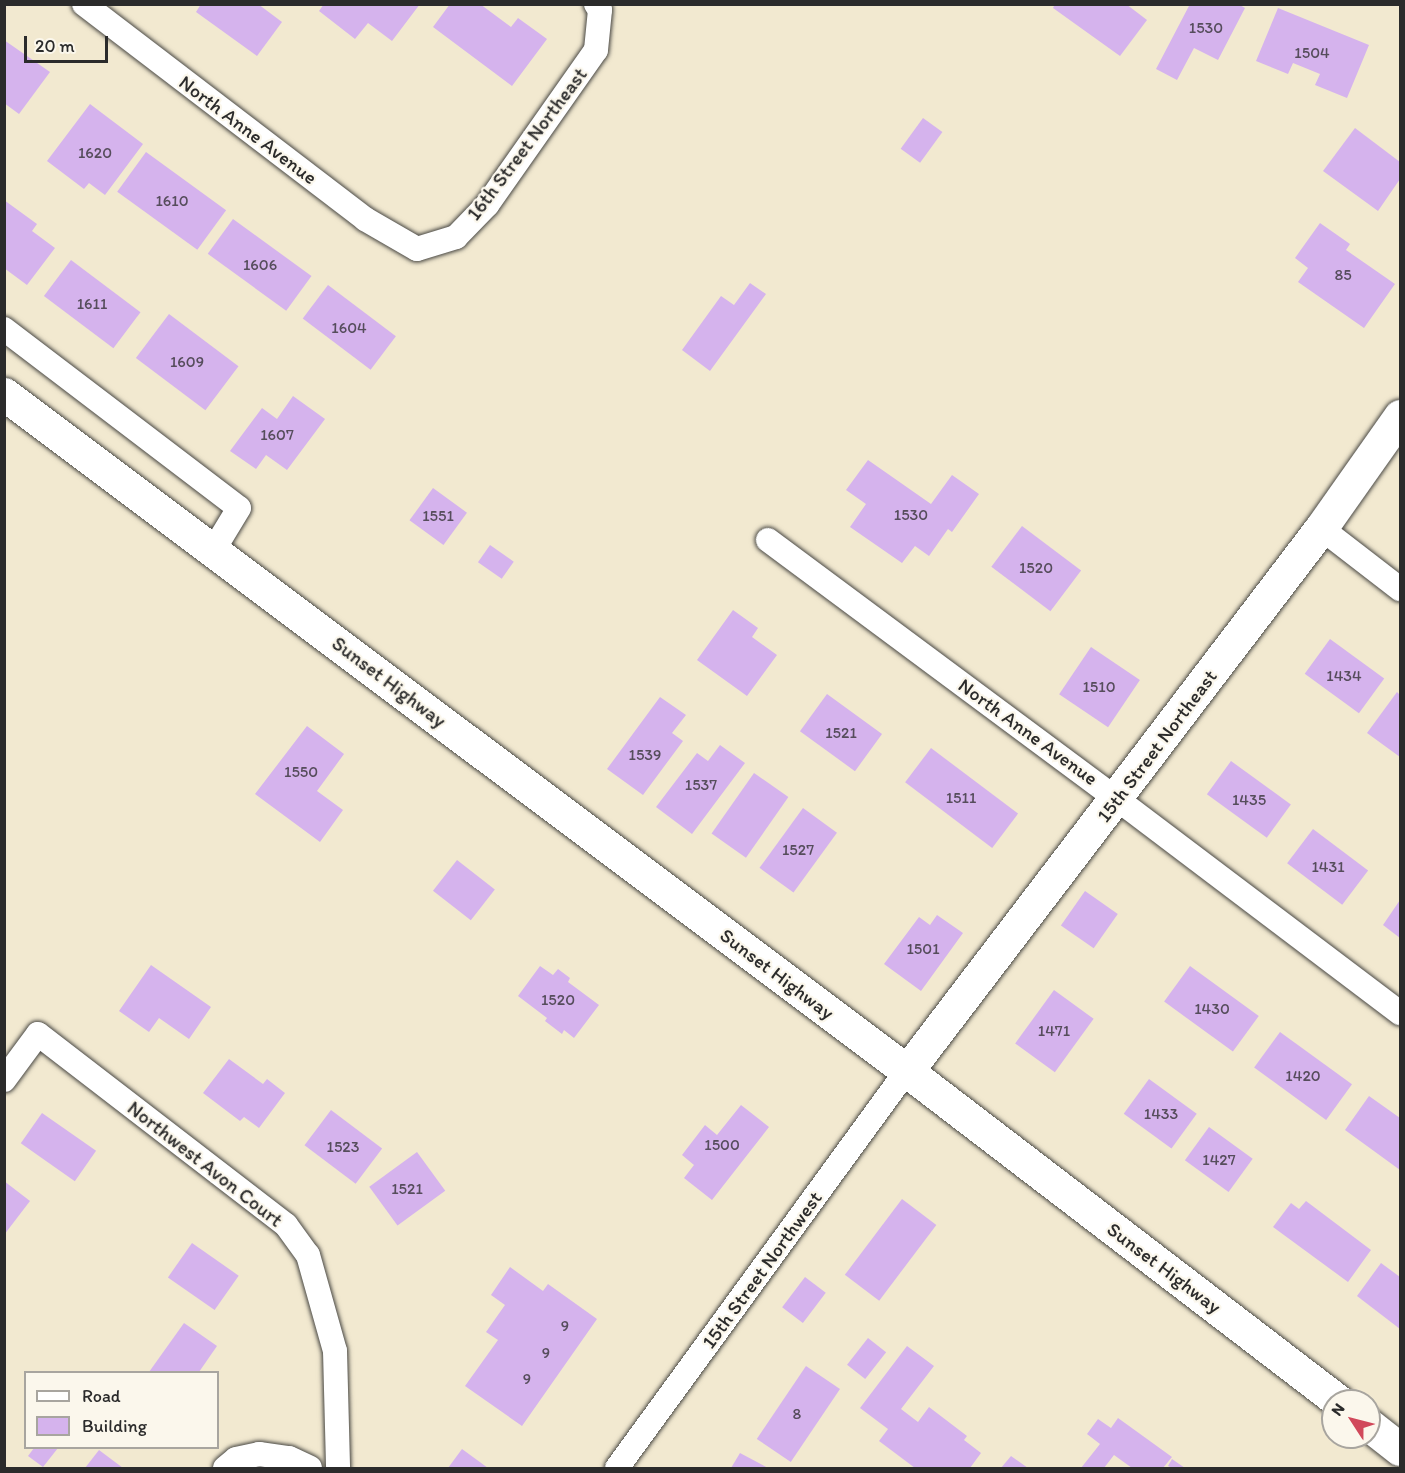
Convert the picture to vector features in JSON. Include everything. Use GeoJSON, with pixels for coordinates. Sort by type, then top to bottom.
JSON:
{"type":"FeatureCollection","features":[{"type":"Feature","properties":{"kind":"main road","name":"Sunset Highway"},"geometry":{"type":"LineString","coordinates":[[4,394],[907,1071],[1322,1389]]}},
{"type":"Feature","properties":{"kind":"main road","name":"15th Street Northeast"},"geometry":{"type":"LineString","coordinates":[[907,1071],[1117,799],[1321,528],[1401,417]]}},
{"type":"Feature","properties":{"kind":"main road"},"geometry":{"type":"LineString","coordinates":[[1381,1434],[1401,1449]]}},
{"type":"Feature","properties":{"kind":"street","name":"North Anne Avenue"},"geometry":{"type":"LineString","coordinates":[[84,4],[365,219],[417,249]]}},
{"type":"Feature","properties":{"kind":"street","name":"16th Street Northeast"},"geometry":{"type":"LineString","coordinates":[[417,249],[456,237],[487,204],[596,50],[598,7]]}},
{"type":"Feature","properties":{"kind":"street"},"geometry":{"type":"LineString","coordinates":[[4,329],[239,508],[213,551]]}},
{"type":"Feature","properties":{"kind":"street"},"geometry":{"type":"LineString","coordinates":[[1321,528],[1401,589]]}},
{"type":"Feature","properties":{"kind":"street","name":"North Anne Avenue"},"geometry":{"type":"LineString","coordinates":[[768,540],[1401,1013]]}},
{"type":"Feature","properties":{"kind":"street","name":"Northwest Avon Court"},"geometry":{"type":"LineString","coordinates":[[4,1080],[38,1034],[286,1225],[308,1255],[335,1351],[338,1468]]}},
{"type":"Feature","properties":{"kind":"street","name":"15th Street Northwest"},"geometry":{"type":"LineString","coordinates":[[617,1468],[907,1071]]}},
{"type":"Feature","properties":{"kind":"street"},"geometry":{"type":"LineString","coordinates":[[225,1468],[236,1459],[259,1454],[289,1458],[310,1468]]}},
{"type":"Feature","properties":{"kind":"building"},"geometry":{"type":"Polygon","coordinates":[[[201,4],[258,4],[282,22],[257,56],[196,12],[201,4]]]}},
{"type":"Feature","properties":{"kind":"building"},"geometry":{"type":"Polygon","coordinates":[[[324,4],[420,4],[392,41],[368,23],[355,39],[319,11],[324,4]]]}},
{"type":"Feature","properties":{"kind":"building"},"geometry":{"type":"Polygon","coordinates":[[[450,4],[480,4],[511,27],[518,18],[547,39],[512,86],[433,27],[450,4]]]}},
{"type":"Feature","properties":{"kind":"building"},"geometry":{"type":"Polygon","coordinates":[[[1055,4],[1126,4],[1147,20],[1120,56],[1053,8],[1055,4]]]}},
{"type":"Feature","properties":{"kind":"building"},"geometry":{"type":"Polygon","coordinates":[[[1190,4],[1238,4],[1245,8],[1218,60],[1194,48],[1177,80],[1156,69],[1190,4]]]}},
{"type":"Feature","properties":{"kind":"building"},"geometry":{"type":"Polygon","coordinates":[[[1278,8],[1369,45],[1347,98],[1315,85],[1320,74],[1293,63],[1288,74],[1256,61],[1278,8]]]}},
{"type":"Feature","properties":{"kind":"building"},"geometry":{"type":"Polygon","coordinates":[[[4,40],[50,72],[19,114],[4,103],[4,40]]]}},
{"type":"Feature","properties":{"kind":"building"},"geometry":{"type":"Polygon","coordinates":[[[90,104],[143,144],[105,195],[89,183],[84,189],[47,161],[90,104]]]}},
{"type":"Feature","properties":{"kind":"building"},"geometry":{"type":"Polygon","coordinates":[[[923,118],[942,132],[920,163],[901,149],[923,118]]]}},
{"type":"Feature","properties":{"kind":"building"},"geometry":{"type":"Polygon","coordinates":[[[1355,128],[1400,162],[1400,179],[1378,211],[1323,171],[1355,128]]]}},
{"type":"Feature","properties":{"kind":"building"},"geometry":{"type":"Polygon","coordinates":[[[146,152],[226,210],[197,250],[117,192],[146,152]]]}},
{"type":"Feature","properties":{"kind":"building"},"geometry":{"type":"Polygon","coordinates":[[[4,200],[37,224],[32,231],[55,248],[27,285],[4,268],[4,200]]]}},
{"type":"Feature","properties":{"kind":"building"},"geometry":{"type":"Polygon","coordinates":[[[233,219],[311,276],[286,311],[208,254],[233,219]]]}},
{"type":"Feature","properties":{"kind":"building"},"geometry":{"type":"Polygon","coordinates":[[[1320,223],[1350,244],[1346,250],[1395,284],[1364,328],[1298,282],[1308,268],[1295,258],[1320,223]]]}},
{"type":"Feature","properties":{"kind":"building"},"geometry":{"type":"Polygon","coordinates":[[[71,260],[140,312],[113,348],[44,296],[71,260]]]}},
{"type":"Feature","properties":{"kind":"building"},"geometry":{"type":"Polygon","coordinates":[[[750,283],[766,294],[710,371],[682,350],[721,296],[734,305],[750,283]]]}},
{"type":"Feature","properties":{"kind":"building"},"geometry":{"type":"Polygon","coordinates":[[[328,285],[396,336],[371,370],[303,319],[328,285]]]}},
{"type":"Feature","properties":{"kind":"building"},"geometry":{"type":"Polygon","coordinates":[[[169,314],[238,366],[205,410],[136,358],[169,314]]]}},
{"type":"Feature","properties":{"kind":"building"},"geometry":{"type":"Polygon","coordinates":[[[293,396],[325,419],[287,470],[266,455],[256,469],[230,451],[262,408],[277,419],[293,396]]]}},
{"type":"Feature","properties":{"kind":"building"},"geometry":{"type":"Polygon","coordinates":[[[868,460],[931,504],[952,475],[979,494],[952,532],[948,529],[929,556],[915,546],[902,563],[850,527],[866,504],[846,490],[868,460]]]}},
{"type":"Feature","properties":{"kind":"building"},"geometry":{"type":"Polygon","coordinates":[[[433,488],[467,513],[443,545],[409,520],[433,488]]]}},
{"type":"Feature","properties":{"kind":"building"},"geometry":{"type":"Polygon","coordinates":[[[1022,526],[1081,571],[1050,611],[991,567],[1022,526]]]}},
{"type":"Feature","properties":{"kind":"building"},"geometry":{"type":"Polygon","coordinates":[[[490,545],[514,562],[502,579],[478,562],[490,545]]]}},
{"type":"Feature","properties":{"kind":"building"},"geometry":{"type":"Polygon","coordinates":[[[733,610],[758,628],[752,637],[777,655],[747,696],[697,660],[733,610]]]}},
{"type":"Feature","properties":{"kind":"building"},"geometry":{"type":"Polygon","coordinates":[[[1330,639],[1384,678],[1359,713],[1305,674],[1330,639]]]}},
{"type":"Feature","properties":{"kind":"building"},"geometry":{"type":"Polygon","coordinates":[[[1091,647],[1140,680],[1108,727],[1059,694],[1091,647]]]}},
{"type":"Feature","properties":{"kind":"building"},"geometry":{"type":"Polygon","coordinates":[[[1397,692],[1400,695],[1400,757],[1367,733],[1397,692]]]}},
{"type":"Feature","properties":{"kind":"building"},"geometry":{"type":"Polygon","coordinates":[[[827,694],[882,734],[855,771],[800,731],[827,694]]]}},
{"type":"Feature","properties":{"kind":"building"},"geometry":{"type":"Polygon","coordinates":[[[660,697],[686,715],[672,733],[683,741],[643,795],[607,769],[660,697]]]}},
{"type":"Feature","properties":{"kind":"building"},"geometry":{"type":"Polygon","coordinates":[[[307,726],[344,754],[317,791],[343,810],[320,842],[255,794],[307,726]]]}},
{"type":"Feature","properties":{"kind":"building"},"geometry":{"type":"Polygon","coordinates":[[[720,745],[745,763],[692,834],[656,807],[697,753],[708,761],[720,745]]]}},
{"type":"Feature","properties":{"kind":"building"},"geometry":{"type":"Polygon","coordinates":[[[931,748],[1018,814],[992,848],[905,782],[931,748]]]}},
{"type":"Feature","properties":{"kind":"building"},"geometry":{"type":"Polygon","coordinates":[[[1231,761],[1291,804],[1267,838],[1207,794],[1231,761]]]}},
{"type":"Feature","properties":{"kind":"building"},"geometry":{"type":"Polygon","coordinates":[[[754,773],[788,797],[746,858],[712,834],[754,773]]]}},
{"type":"Feature","properties":{"kind":"building"},"geometry":{"type":"Polygon","coordinates":[[[803,808],[837,833],[793,893],[760,868],[803,808]]]}},
{"type":"Feature","properties":{"kind":"building"},"geometry":{"type":"Polygon","coordinates":[[[1313,829],[1368,871],[1342,905],[1287,863],[1313,829]]]}},
{"type":"Feature","properties":{"kind":"building"},"geometry":{"type":"Polygon","coordinates":[[[457,860],[495,890],[471,920],[433,891],[457,860]]]}},
{"type":"Feature","properties":{"kind":"building"},"geometry":{"type":"Polygon","coordinates":[[[1085,891],[1118,914],[1094,948],[1061,925],[1085,891]]]}},
{"type":"Feature","properties":{"kind":"building"},"geometry":{"type":"Polygon","coordinates":[[[1400,900],[1400,938],[1383,925],[1400,900]]]}},
{"type":"Feature","properties":{"kind":"building"},"geometry":{"type":"Polygon","coordinates":[[[937,915],[963,933],[921,991],[884,964],[919,917],[930,925],[937,915]]]}},
{"type":"Feature","properties":{"kind":"building"},"geometry":{"type":"Polygon","coordinates":[[[151,965],[211,1007],[189,1039],[159,1018],[149,1032],[119,1011],[151,965]]]}},
{"type":"Feature","properties":{"kind":"building"},"geometry":{"type":"Polygon","coordinates":[[[540,966],[553,975],[558,969],[570,978],[568,982],[599,1005],[574,1038],[564,1030],[562,1034],[545,1021],[547,1018],[518,996],[540,966]]]}},
{"type":"Feature","properties":{"kind":"building"},"geometry":{"type":"Polygon","coordinates":[[[1190,966],[1259,1016],[1233,1052],[1164,1002],[1190,966]]]}},
{"type":"Feature","properties":{"kind":"building"},"geometry":{"type":"Polygon","coordinates":[[[1054,990],[1094,1019],[1055,1072],[1015,1043],[1054,990]]]}},
{"type":"Feature","properties":{"kind":"building"},"geometry":{"type":"Polygon","coordinates":[[[1280,1032],[1352,1084],[1326,1120],[1254,1068],[1280,1032]]]}},
{"type":"Feature","properties":{"kind":"building"},"geometry":{"type":"Polygon","coordinates":[[[229,1059],[263,1084],[267,1079],[285,1093],[259,1128],[244,1117],[240,1121],[203,1093],[229,1059]]]}},
{"type":"Feature","properties":{"kind":"building"},"geometry":{"type":"Polygon","coordinates":[[[1149,1079],[1197,1114],[1171,1148],[1124,1114],[1149,1079]]]}},
{"type":"Feature","properties":{"kind":"building"},"geometry":{"type":"Polygon","coordinates":[[[1369,1096],[1400,1118],[1400,1170],[1345,1130],[1369,1096]]]}},
{"type":"Feature","properties":{"kind":"building"},"geometry":{"type":"Polygon","coordinates":[[[741,1105],[769,1127],[712,1200],[684,1178],[694,1165],[682,1155],[705,1125],[717,1135],[741,1105]]]}},
{"type":"Feature","properties":{"kind":"building"},"geometry":{"type":"Polygon","coordinates":[[[331,1110],[382,1149],[356,1184],[305,1145],[331,1110]]]}},
{"type":"Feature","properties":{"kind":"building"},"geometry":{"type":"Polygon","coordinates":[[[42,1113],[96,1151],[75,1181],[21,1143],[42,1113]]]}},
{"type":"Feature","properties":{"kind":"building"},"geometry":{"type":"Polygon","coordinates":[[[1209,1127],[1253,1159],[1229,1192],[1185,1160],[1209,1127]]]}},
{"type":"Feature","properties":{"kind":"building"},"geometry":{"type":"Polygon","coordinates":[[[417,1152],[445,1191],[397,1226],[369,1187],[417,1152]]]}},
{"type":"Feature","properties":{"kind":"building"},"geometry":{"type":"Polygon","coordinates":[[[4,1181],[30,1201],[4,1235],[4,1181]]]}},
{"type":"Feature","properties":{"kind":"building"},"geometry":{"type":"Polygon","coordinates":[[[902,1199],[936,1225],[879,1301],[845,1275],[902,1199]]]}},
{"type":"Feature","properties":{"kind":"building"},"geometry":{"type":"Polygon","coordinates":[[[1306,1201],[1371,1250],[1348,1282],[1273,1227],[1291,1203],[1299,1209],[1306,1201]]]}},
{"type":"Feature","properties":{"kind":"building"},"geometry":{"type":"Polygon","coordinates":[[[192,1243],[239,1276],[215,1310],[168,1277],[192,1243]]]}},
{"type":"Feature","properties":{"kind":"building"},"geometry":{"type":"Polygon","coordinates":[[[1381,1263],[1400,1277],[1400,1329],[1357,1296],[1381,1263]]]}},
{"type":"Feature","properties":{"kind":"building"},"geometry":{"type":"Polygon","coordinates":[[[510,1267],[543,1291],[548,1284],[597,1319],[522,1426],[465,1386],[498,1340],[486,1332],[505,1305],[491,1295],[510,1267]]]}},
{"type":"Feature","properties":{"kind":"building"},"geometry":{"type":"Polygon","coordinates":[[[805,1277],[826,1293],[803,1323],[782,1307],[805,1277]]]}},
{"type":"Feature","properties":{"kind":"building"},"geometry":{"type":"Polygon","coordinates":[[[184,1323],[217,1346],[200,1371],[150,1371],[184,1323]]]}},
{"type":"Feature","properties":{"kind":"building"},"geometry":{"type":"Polygon","coordinates":[[[868,1338],[886,1352],[865,1379],[847,1365],[868,1338]]]}},
{"type":"Feature","properties":{"kind":"building"},"geometry":{"type":"Polygon","coordinates":[[[907,1346],[934,1366],[901,1409],[918,1422],[929,1407],[967,1436],[964,1440],[981,1453],[970,1468],[915,1468],[879,1441],[888,1429],[860,1408],[907,1346]]]}},
{"type":"Feature","properties":{"kind":"building"},"geometry":{"type":"Polygon","coordinates":[[[806,1366],[840,1389],[791,1462],[757,1439],[806,1366]]]}},
{"type":"Feature","properties":{"kind":"building"},"geometry":{"type":"Polygon","coordinates":[[[1118,1418],[1172,1457],[1163,1468],[1132,1468],[1114,1455],[1104,1468],[1081,1468],[1100,1444],[1087,1434],[1098,1419],[1111,1428],[1118,1418]]]}},
{"type":"Feature","properties":{"kind":"building"},"geometry":{"type":"Polygon","coordinates":[[[33,1449],[57,1449],[43,1467],[28,1456],[33,1449]]]}},
{"type":"Feature","properties":{"kind":"building"},"geometry":{"type":"Polygon","coordinates":[[[462,1449],[488,1468],[448,1468],[462,1449]]]}},
{"type":"Feature","properties":{"kind":"building"},"geometry":{"type":"Polygon","coordinates":[[[99,1450],[123,1468],[85,1468],[99,1450]]]}},
{"type":"Feature","properties":{"kind":"building"},"geometry":{"type":"Polygon","coordinates":[[[740,1453],[768,1468],[731,1468],[740,1453]]]}},
{"type":"Feature","properties":{"kind":"building"},"geometry":{"type":"Polygon","coordinates":[[[1011,1456],[1028,1468],[1001,1468],[1011,1456]]]}},
{"type":"Feature","properties":{"kind":"building"},"geometry":{"type":"Polygon","coordinates":[[[1172,1459],[1185,1468],[1168,1466],[1172,1459]]]}}]}
